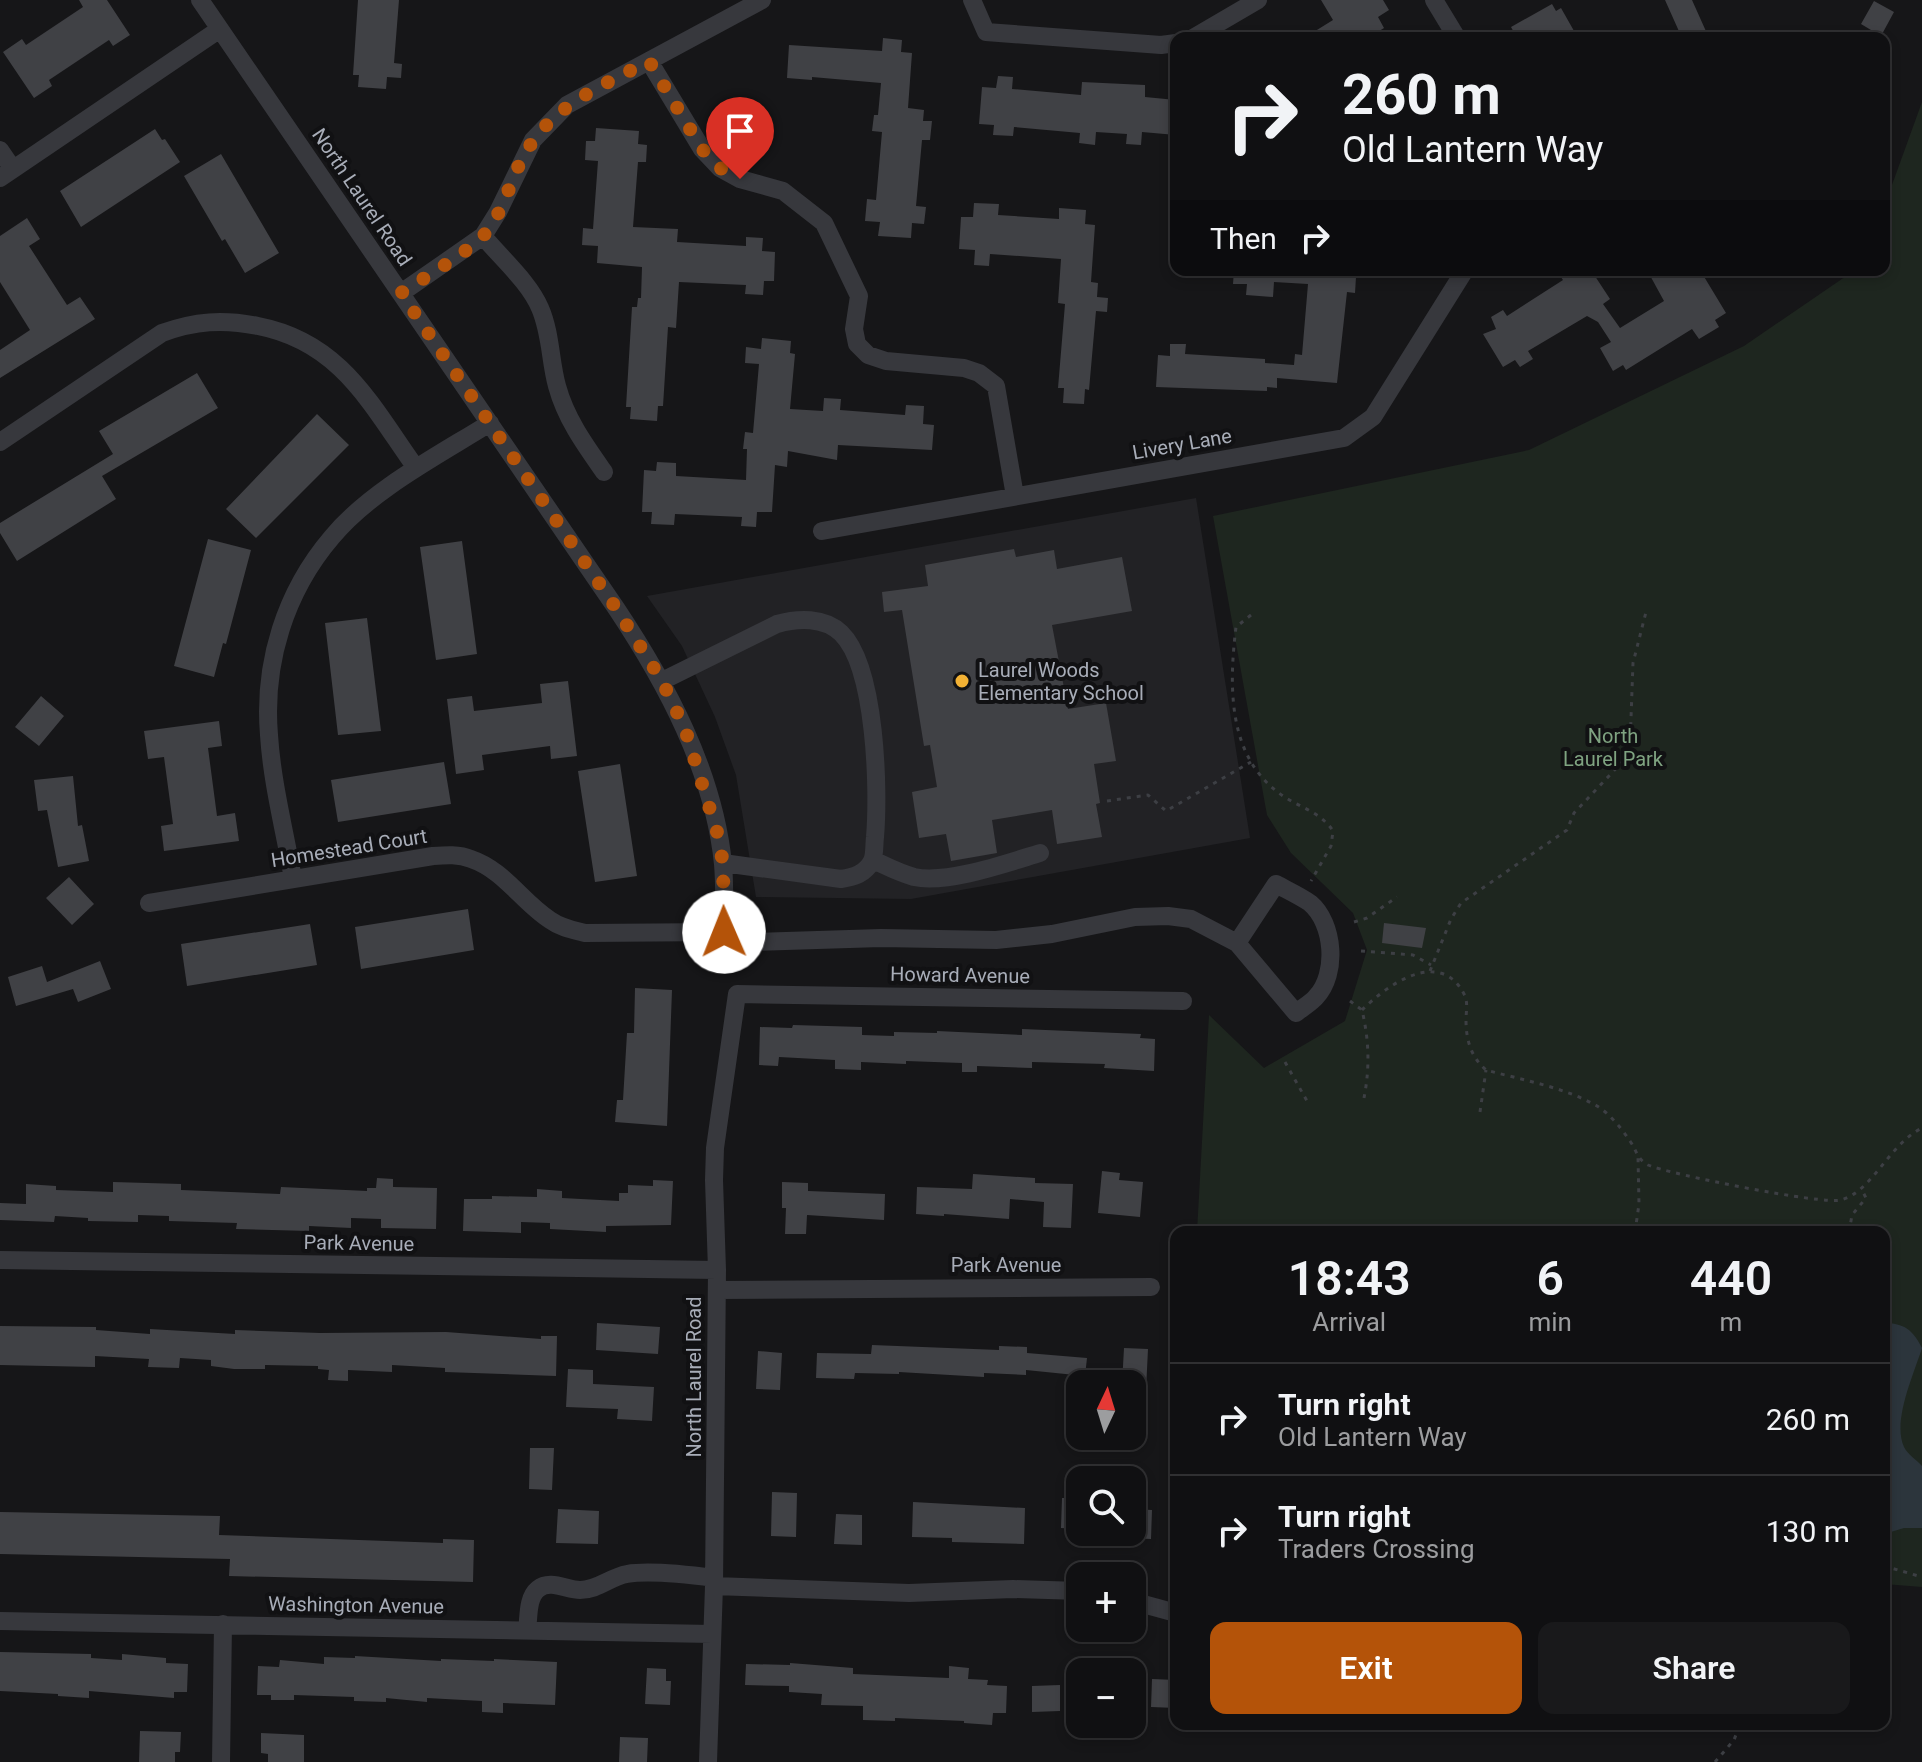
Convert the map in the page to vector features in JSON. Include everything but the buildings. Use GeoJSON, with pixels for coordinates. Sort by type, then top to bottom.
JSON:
{"type":"FeatureCollection","features":[{"type":"Feature","properties":{"kind":"street","name":"North Laurel Road"},"geometry":{"type":"LineString","coordinates":[[200,0],[490,423],[662,681],[685,729],[704,785],[723,863],[724,932]]}},
{"type":"Feature","properties":{"kind":"street"},"geometry":{"type":"LineString","coordinates":[[401,293],[483,236],[498,212],[527,150],[548,122],[567,105],[762,0]]}},
{"type":"Feature","properties":{"kind":"street"},"geometry":{"type":"LineString","coordinates":[[972,0],[986,32],[1170,44]]}},
{"type":"Feature","properties":{"kind":"street"},"geometry":{"type":"LineString","coordinates":[[1203,32],[1258,0]]}},
{"type":"Feature","properties":{"kind":"street"},"geometry":{"type":"LineString","coordinates":[[1434,0],[1453,32]]}},
{"type":"Feature","properties":{"kind":"street"},"geometry":{"type":"LineString","coordinates":[[0,150],[6,174],[220,29]]}},
{"type":"Feature","properties":{"kind":"street"},"geometry":{"type":"LineString","coordinates":[[649,61],[702,149],[720,168],[740,179],[783,191],[824,223],[859,296],[854,329],[857,344],[868,355],[886,361],[964,368],[979,373],[996,386],[1015,496]]}},
{"type":"Feature","properties":{"kind":"street"},"geometry":{"type":"LineString","coordinates":[[483,236],[539,306],[547,328],[556,384],[564,407],[572,426],[604,472]]}},
{"type":"Feature","properties":{"kind":"street","name":"Livery Lane"},"geometry":{"type":"LineString","coordinates":[[822,531],[1344,438],[1373,417],[1461,276]]}},
{"type":"Feature","properties":{"kind":"street"},"geometry":{"type":"LineString","coordinates":[[0,442],[162,333],[213,321],[272,328],[297,336],[324,352],[353,379],[416,468]]}},
{"type":"Feature","properties":{"kind":"street"},"geometry":{"type":"LineString","coordinates":[[293,879],[269,736],[268,686],[281,626],[303,578],[332,536],[355,513],[416,468],[490,423]]}},
{"type":"Feature","properties":{"kind":"street"},"geometry":{"type":"LineString","coordinates":[[662,681],[777,624],[794,620],[826,624],[839,631],[850,643],[872,723],[877,813],[873,860],[854,877],[841,879],[723,863]]}},
{"type":"Feature","properties":{"kind":"street"},"geometry":{"type":"LineString","coordinates":[[873,860],[908,875],[936,877],[991,868],[1040,853]]}},
{"type":"Feature","properties":{"kind":"street","name":"Homestead Court"},"geometry":{"type":"LineString","coordinates":[[149,903],[454,855],[471,859],[490,869],[549,920],[585,933],[724,932],[750,942],[867,938],[996,940],[1052,934],[1135,917],[1168,916],[1191,919],[1237,943]]}},
{"type":"Feature","properties":{"kind":"street"},"geometry":{"type":"LineString","coordinates":[[1276,884],[1310,904],[1323,920],[1330,950],[1328,975],[1318,996],[1296,1013],[1237,943],[1276,884]]}},
{"type":"Feature","properties":{"kind":"street","name":"North Laurel Road"},"geometry":{"type":"LineString","coordinates":[[708,1762],[714,1582],[715,1148],[737,994]]}},
{"type":"Feature","properties":{"kind":"street","name":"Howard Avenue"},"geometry":{"type":"LineString","coordinates":[[737,994],[1183,1001]]}},
{"type":"Feature","properties":{"kind":"street","name":"Park Avenue"},"geometry":{"type":"LineString","coordinates":[[0,1260],[717,1270]]}},
{"type":"Feature","properties":{"kind":"street","name":"Park Avenue"},"geometry":{"type":"LineString","coordinates":[[717,1290],[1151,1287]]}},
{"type":"Feature","properties":{"kind":"street"},"geometry":{"type":"LineString","coordinates":[[527,1630],[530,1600],[537,1589],[546,1585],[589,1589],[627,1574],[909,1593],[1066,1591]]}},
{"type":"Feature","properties":{"kind":"street"},"geometry":{"type":"LineString","coordinates":[[1146,1605],[1170,1611]]}},
{"type":"Feature","properties":{"kind":"street","name":"Washington Avenue"},"geometry":{"type":"LineString","coordinates":[[0,1621],[712,1634]]}},
{"type":"Feature","properties":{"kind":"street"},"geometry":{"type":"LineString","coordinates":[[221,1762],[223,1624]]}},
{"type":"Feature","properties":{"kind":"path"},"geometry":{"type":"LineString","coordinates":[[1430,971],[1451,919],[1461,903],[1567,830],[1574,813],[1624,760],[1630,746],[1633,663],[1646,612]]}},
{"type":"Feature","properties":{"kind":"path"},"geometry":{"type":"LineString","coordinates":[[1251,615],[1236,627],[1231,686],[1237,726],[1251,762],[1276,791],[1326,820],[1333,831],[1331,846],[1311,881]]}},
{"type":"Feature","properties":{"kind":"path"},"geometry":{"type":"LineString","coordinates":[[1107,801],[1148,795],[1166,811],[1251,762]]}},
{"type":"Feature","properties":{"kind":"path"},"geometry":{"type":"LineString","coordinates":[[1354,922],[1367,918],[1397,897]]}},
{"type":"Feature","properties":{"kind":"path"},"geometry":{"type":"LineString","coordinates":[[1361,951],[1413,955],[1431,965]]}},
{"type":"Feature","properties":{"kind":"path"},"geometry":{"type":"LineString","coordinates":[[1362,1010],[1381,991],[1400,980],[1430,971],[1448,977],[1465,997],[1469,1048],[1486,1070],[1567,1093],[1595,1105],[1606,1112],[1631,1142],[1638,1157],[1639,1204],[1636,1226]]}},
{"type":"Feature","properties":{"kind":"path"},"geometry":{"type":"LineString","coordinates":[[1350,1001],[1362,1010],[1369,1055],[1364,1098]]}},
{"type":"Feature","properties":{"kind":"path"},"geometry":{"type":"LineString","coordinates":[[1285,1062],[1307,1101]]}},
{"type":"Feature","properties":{"kind":"path"},"geometry":{"type":"LineString","coordinates":[[1480,1112],[1486,1070]]}},
{"type":"Feature","properties":{"kind":"path"},"geometry":{"type":"LineString","coordinates":[[1638,1157],[1650,1165],[1679,1173],[1818,1201],[1841,1200],[1861,1188],[1895,1146],[1922,1128]]}},
{"type":"Feature","properties":{"kind":"path"},"geometry":{"type":"LineString","coordinates":[[1850,1226],[1852,1215],[1866,1198],[1861,1188]]}},
{"type":"Feature","properties":{"kind":"path"},"geometry":{"type":"LineString","coordinates":[[1890,1568],[1922,1577]]}},
{"type":"Feature","properties":{"kind":"path"},"geometry":{"type":"LineString","coordinates":[[1715,1762],[1734,1740],[1738,1730]]}},
{"type":"Feature","properties":{"kind":"shaded area","name":"Laurel Woods Elementary School"},"geometry":{"type":"Polygon","coordinates":[[[1196,498],[1250,838],[911,899],[756,897],[736,775],[715,717],[682,646],[647,596],[1196,498]]]}},
{"type":"Feature","properties":{"kind":"shaded area"},"geometry":{"type":"Polygon","coordinates":[[[1890,1323],[1907,1329],[1922,1348],[1902,1411],[1901,1436],[1907,1452],[1922,1466],[1922,1528],[1890,1532],[1890,1323]]]}},
{"type":"Feature","properties":{"kind":"green space","name":"North Laurel Park"},"geometry":{"type":"Polygon","coordinates":[[[1922,102],[1922,1587],[1890,1584],[1890,1226],[1197,1226],[1209,1015],[1264,1068],[1345,1021],[1367,950],[1353,913],[1291,853],[1267,815],[1213,516],[1529,450],[1744,346],[1846,276],[1890,276],[1890,190],[1922,102]]]}},
{"type":"Feature","properties":{"kind":"place","name":"Laurel Woods Elementary School"},"geometry":{"type":"Point","coordinates":[962,681]}},
{"type":"Feature","properties":{"kind":"route"},"geometry":{"type":"LineString","coordinates":[[724,932],[723,863],[717,832],[685,729],[662,681],[641,645],[401,293],[483,236],[498,212],[521,160],[548,122],[567,105],[649,61],[702,149],[720,168],[740,179]]}}]}
